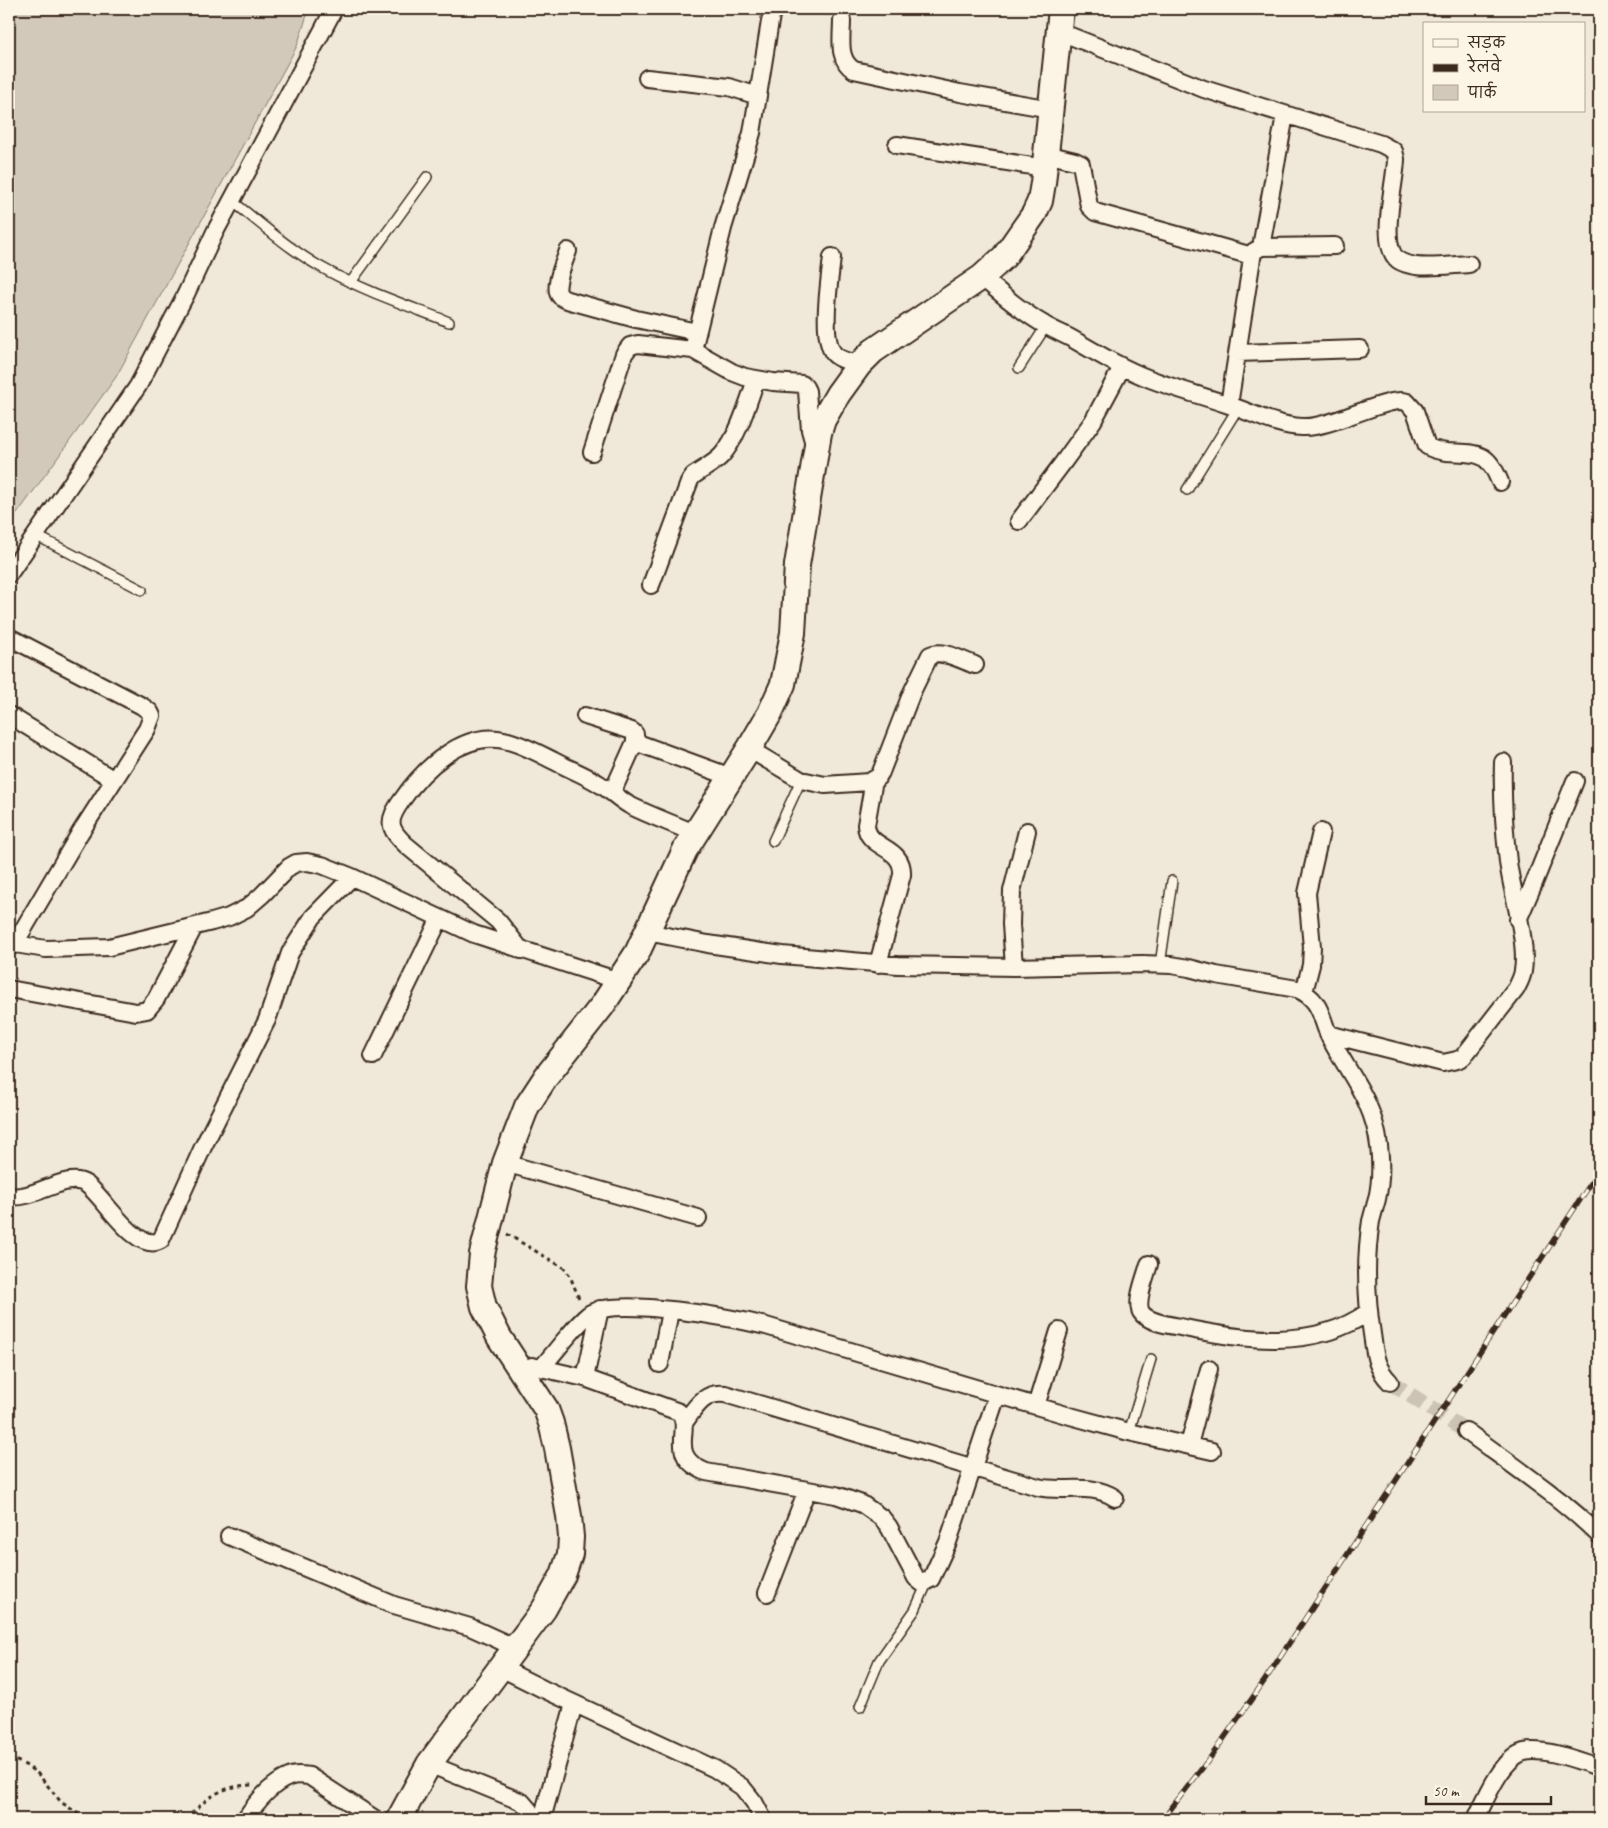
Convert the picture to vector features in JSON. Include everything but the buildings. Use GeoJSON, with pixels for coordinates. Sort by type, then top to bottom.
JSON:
{"type":"FeatureCollection","features":[{"type":"Feature","properties":{"kind":"street"},"geometry":{"type":"LineString","coordinates":[[9,574],[138,386],[186,294],[215,232],[334,9]]}},
{"type":"Feature","properties":{"kind":"street"},"geometry":{"type":"LineString","coordinates":[[693,350],[723,228],[752,133],[772,9]]}},
{"type":"Feature","properties":{"kind":"street"},"geometry":{"type":"LineString","coordinates":[[842,20],[843,61],[854,70],[1051,110]]}},
{"type":"Feature","properties":{"kind":"street"},"geometry":{"type":"LineString","coordinates":[[400,1819],[429,1764],[544,1609],[563,1575],[570,1554],[569,1516],[551,1423],[546,1409],[499,1337],[484,1307],[479,1286],[482,1254],[506,1163],[527,1106],[546,1077],[602,1006],[637,953],[668,883],[770,713],[783,684],[793,633],[797,565],[817,448],[826,414],[859,365],[873,351],[982,277],[1004,257],[1034,214],[1040,201],[1046,161],[1060,20],[1204,89],[1358,136],[1394,151],[1396,154],[1396,165],[1390,207],[1389,239],[1394,255],[1398,260],[1414,266],[1469,264]]}},
{"type":"Feature","properties":{"kind":"street"},"geometry":{"type":"LineString","coordinates":[[647,78],[729,87],[758,96]]}},
{"type":"Feature","properties":{"kind":"street"},"geometry":{"type":"LineString","coordinates":[[1233,406],[1237,353],[1285,115]]}},
{"type":"Feature","properties":{"kind":"street"},"geometry":{"type":"LineString","coordinates":[[897,145],[1046,161],[1075,160],[1081,164],[1089,206],[1095,212],[1257,252],[1335,246]]}},
{"type":"Feature","properties":{"kind":"street"},"geometry":{"type":"LineString","coordinates":[[568,250],[558,282],[560,296],[567,300],[636,319],[698,332]]}},
{"type":"Feature","properties":{"kind":"street"},"geometry":{"type":"LineString","coordinates":[[832,257],[826,324],[828,342],[834,354],[838,357],[859,365]]}},
{"type":"Feature","properties":{"kind":"street"},"geometry":{"type":"LineString","coordinates":[[982,277],[1008,300],[1046,326],[1068,336],[1122,368],[1263,418],[1294,426],[1310,427],[1334,422],[1394,401],[1403,400],[1411,405],[1415,411],[1427,446],[1436,451],[1468,453],[1485,458],[1494,467],[1500,482]]}},
{"type":"Feature","properties":{"kind":"street"},"geometry":{"type":"LineString","coordinates":[[592,452],[627,350],[630,346],[638,344],[693,350],[732,372],[756,380],[797,383],[805,387],[810,430],[817,448]]}},
{"type":"Feature","properties":{"kind":"street"},"geometry":{"type":"LineString","coordinates":[[1237,353],[1360,349]]}},
{"type":"Feature","properties":{"kind":"street"},"geometry":{"type":"LineString","coordinates":[[1018,521],[1093,420],[1122,368]]}},
{"type":"Feature","properties":{"kind":"street"},"geometry":{"type":"LineString","coordinates":[[651,585],[690,480],[721,455],[728,445],[744,415],[756,380]]}},
{"type":"Feature","properties":{"kind":"street"},"geometry":{"type":"LineString","coordinates":[[9,637],[142,706],[150,712],[151,721],[11,944],[46,949],[109,947],[194,927],[229,917],[247,908],[289,867],[307,862],[322,865],[352,876],[474,934],[619,981]]}},
{"type":"Feature","properties":{"kind":"street"},"geometry":{"type":"LineString","coordinates":[[749,749],[801,780],[825,785],[874,780],[881,772],[912,692],[930,655],[934,653],[944,654],[975,665]]}},
{"type":"Feature","properties":{"kind":"street"},"geometry":{"type":"LineString","coordinates":[[9,715],[114,780]]}},
{"type":"Feature","properties":{"kind":"street"},"geometry":{"type":"LineString","coordinates":[[585,716],[632,731],[636,736],[612,793]]}},
{"type":"Feature","properties":{"kind":"street"},"geometry":{"type":"LineString","coordinates":[[521,950],[498,921],[406,846],[395,835],[391,826],[393,813],[410,788],[428,768],[450,753],[473,741],[504,740],[527,748],[589,778],[628,804],[696,834]]}},
{"type":"Feature","properties":{"kind":"street"},"geometry":{"type":"LineString","coordinates":[[634,742],[732,777]]}},
{"type":"Feature","properties":{"kind":"street"},"geometry":{"type":"LineString","coordinates":[[1328,1034],[1443,1063],[1457,1060],[1463,1057],[1471,1047],[1521,980],[1524,962],[1505,836],[1503,762]]}},
{"type":"Feature","properties":{"kind":"street"},"geometry":{"type":"LineString","coordinates":[[874,780],[866,825],[867,834],[899,859],[903,868],[878,964]]}},
{"type":"Feature","properties":{"kind":"street"},"geometry":{"type":"LineString","coordinates":[[1518,920],[1575,781]]}},
{"type":"Feature","properties":{"kind":"street"},"geometry":{"type":"LineString","coordinates":[[1014,967],[1010,924],[1011,904],[1014,881],[1026,831]]}},
{"type":"Feature","properties":{"kind":"street"},"geometry":{"type":"LineString","coordinates":[[1304,992],[1311,965],[1312,947],[1307,893],[1321,832]]}},
{"type":"Feature","properties":{"kind":"street"},"geometry":{"type":"LineString","coordinates":[[9,1196],[20,1197],[66,1182],[80,1181],[92,1188],[121,1222],[141,1240],[155,1243],[161,1240],[203,1147],[268,1020],[290,953],[312,917],[352,876]]}},
{"type":"Feature","properties":{"kind":"street"},"geometry":{"type":"LineString","coordinates":[[373,1056],[440,918]]}},
{"type":"Feature","properties":{"kind":"street"},"geometry":{"type":"LineString","coordinates":[[9,989],[136,1012],[147,1010],[156,999],[194,927]]}},
{"type":"Feature","properties":{"kind":"street"},"geometry":{"type":"LineString","coordinates":[[647,932],[708,944],[782,955],[878,964],[1014,967],[1160,965],[1189,968],[1216,975],[1297,989],[1304,992],[1318,1005],[1328,1034],[1368,1102],[1374,1122],[1379,1146],[1380,1176],[1366,1263],[1368,1312],[1377,1365],[1390,1382]]}},
{"type":"Feature","properties":{"kind":"street"},"geometry":{"type":"LineString","coordinates":[[506,1163],[698,1218]]}},
{"type":"Feature","properties":{"kind":"street"},"geometry":{"type":"LineString","coordinates":[[1149,1264],[1140,1297],[1141,1311],[1151,1319],[1171,1325],[1241,1337],[1274,1339],[1324,1333],[1342,1328],[1368,1312]]}},
{"type":"Feature","properties":{"kind":"street"},"geometry":{"type":"LineString","coordinates":[[542,1367],[594,1313],[626,1307],[729,1317],[766,1326],[1129,1432],[1212,1451]]}},
{"type":"Feature","properties":{"kind":"street"},"geometry":{"type":"LineString","coordinates":[[660,1364],[670,1311]]}},
{"type":"Feature","properties":{"kind":"street"},"geometry":{"type":"LineString","coordinates":[[585,1378],[594,1313]]}},
{"type":"Feature","properties":{"kind":"street"},"geometry":{"type":"LineString","coordinates":[[1036,1406],[1059,1331]]}},
{"type":"Feature","properties":{"kind":"street"},"geometry":{"type":"LineString","coordinates":[[516,1362],[585,1378],[676,1411],[681,1414],[684,1423],[683,1447],[685,1454],[696,1468],[706,1472],[807,1490],[862,1504],[882,1518],[896,1537],[916,1578],[922,1583],[928,1581],[933,1576],[948,1542],[997,1394]]}},
{"type":"Feature","properties":{"kind":"street"},"geometry":{"type":"LineString","coordinates":[[1189,1445],[1209,1369]]}},
{"type":"Feature","properties":{"kind":"street"},"geometry":{"type":"LineString","coordinates":[[684,1423],[704,1397],[717,1393],[1046,1489],[1084,1488],[1101,1491],[1114,1498]]}},
{"type":"Feature","properties":{"kind":"street"},"geometry":{"type":"LineString","coordinates":[[1466,1431],[1555,1496],[1576,1513],[1599,1536]]}},
{"type":"Feature","properties":{"kind":"street"},"geometry":{"type":"LineString","coordinates":[[767,1593],[807,1490]]}},
{"type":"Feature","properties":{"kind":"street"},"geometry":{"type":"LineString","coordinates":[[229,1536],[394,1605],[470,1627],[516,1648]]}},
{"type":"Feature","properties":{"kind":"street"},"geometry":{"type":"LineString","coordinates":[[501,1668],[715,1769],[742,1787],[754,1802],[763,1819]]}},
{"type":"Feature","properties":{"kind":"street"},"geometry":{"type":"LineString","coordinates":[[542,1819],[574,1704]]}},
{"type":"Feature","properties":{"kind":"street"},"geometry":{"type":"LineString","coordinates":[[1476,1819],[1494,1784],[1506,1766],[1514,1757],[1524,1752],[1537,1751],[1599,1767]]}},
{"type":"Feature","properties":{"kind":"street"},"geometry":{"type":"LineString","coordinates":[[429,1764],[522,1802],[529,1810],[530,1819]]}},
{"type":"Feature","properties":{"kind":"street"},"geometry":{"type":"LineString","coordinates":[[245,1819],[257,1803],[277,1784],[298,1774],[309,1776],[375,1819]]}},
{"type":"Feature","properties":{"kind":"lane"},"geometry":{"type":"LineString","coordinates":[[352,282],[427,177]]}},
{"type":"Feature","properties":{"kind":"lane"},"geometry":{"type":"LineString","coordinates":[[232,201],[296,250],[328,271],[449,322]]}},
{"type":"Feature","properties":{"kind":"lane"},"geometry":{"type":"LineString","coordinates":[[1020,368],[1046,326]]}},
{"type":"Feature","properties":{"kind":"lane"},"geometry":{"type":"LineString","coordinates":[[1187,490],[1233,406]]}},
{"type":"Feature","properties":{"kind":"lane"},"geometry":{"type":"LineString","coordinates":[[35,536],[142,590]]}},
{"type":"Feature","properties":{"kind":"lane"},"geometry":{"type":"LineString","coordinates":[[773,841],[801,780]]}},
{"type":"Feature","properties":{"kind":"lane"},"geometry":{"type":"LineString","coordinates":[[1160,965],[1172,881]]}},
{"type":"Feature","properties":{"kind":"lane"},"geometry":{"type":"LineString","coordinates":[[1129,1432],[1151,1359]]}},
{"type":"Feature","properties":{"kind":"lane"},"geometry":{"type":"LineString","coordinates":[[860,1707],[879,1661],[914,1610],[928,1581]]}},
{"type":"Feature","properties":{"kind":"path"},"geometry":{"type":"LineString","coordinates":[[489,1224],[564,1268],[594,1313]]}},
{"type":"Feature","properties":{"kind":"path"},"geometry":{"type":"LineString","coordinates":[[9,1756],[38,1774],[61,1802],[86,1819]]}},
{"type":"Feature","properties":{"kind":"path"},"geometry":{"type":"LineString","coordinates":[[186,1819],[218,1792],[227,1788],[277,1784]]}},
{"type":"Feature","properties":{"kind":"green space"},"geometry":{"type":"Polygon","coordinates":[[[9,9],[309,9],[297,46],[116,377],[9,525],[9,9]]]}},
{"type":"Feature","properties":{"kind":"tunnel"},"geometry":{"type":"LineString","coordinates":[[1390,1382],[1466,1431]]}},
{"type":"Feature","properties":{"kind":"railway"},"geometry":{"type":"LineString","coordinates":[[1163,1819],[1210,1758],[1265,1680],[1599,1171]]}}]}
